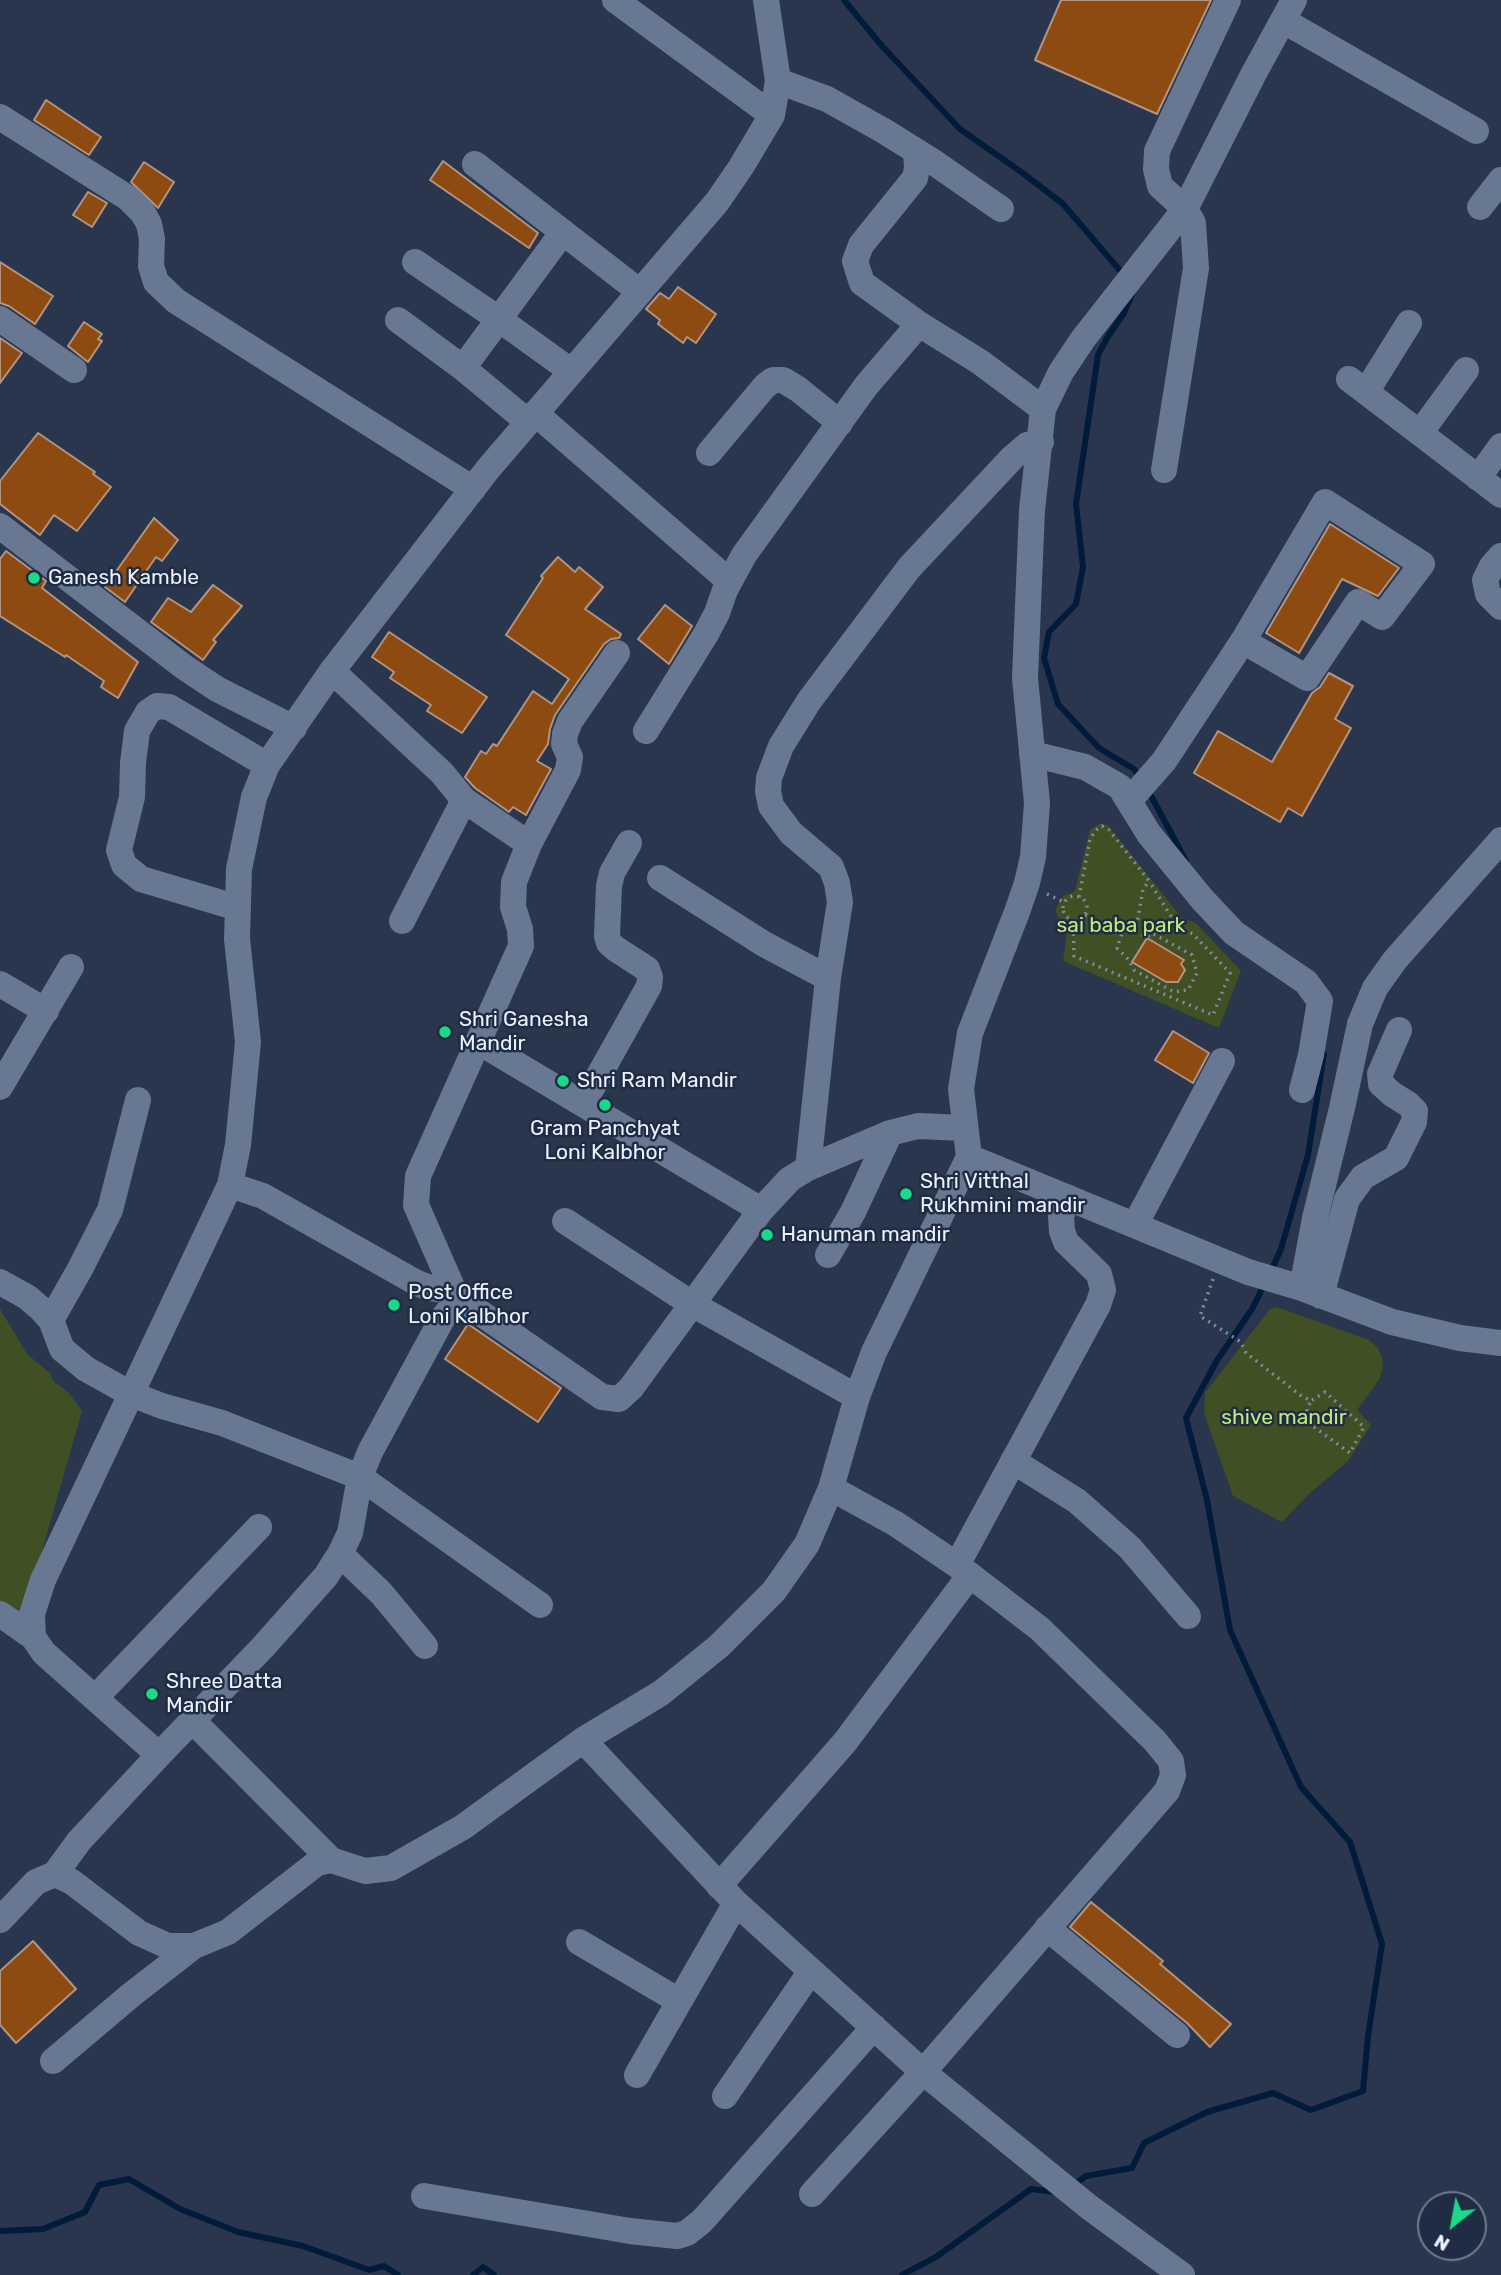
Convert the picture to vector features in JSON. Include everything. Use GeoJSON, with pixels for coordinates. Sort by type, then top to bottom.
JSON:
{"type":"FeatureCollection","features":[{"type":"Feature","properties":{"kind":"street"},"geometry":{"type":"LineString","coordinates":[[615,0],[772,115]]}},
{"type":"Feature","properties":{"kind":"street"},"geometry":{"type":"LineString","coordinates":[[1164,470],[1196,268],[1192,223],[1185,209],[1160,186],[1156,169],[1157,151],[1228,0]]}},
{"type":"Feature","properties":{"kind":"street"},"geometry":{"type":"LineString","coordinates":[[33,1637],[32,1614],[43,1580],[230,1185],[238,1144],[248,1042],[237,939],[239,869],[254,797],[267,765],[332,671],[473,489],[717,202],[741,167],[772,115],[778,81],[762,5]]}},
{"type":"Feature","properties":{"kind":"street"},"geometry":{"type":"LineString","coordinates":[[193,1721],[331,1860],[365,1871],[391,1868],[463,1827],[583,1740],[661,1693],[719,1646],[774,1591],[807,1544],[831,1488],[857,1397],[874,1352],[970,1157],[961,1088],[970,1033],[1017,912],[1033,857],[1037,803],[1025,678],[1031,510],[1043,409],[1061,372],[1083,339],[1185,209],[1253,75],[1289,11],[1476,131]]}},
{"type":"Feature","properties":{"kind":"street"},"geometry":{"type":"LineString","coordinates":[[778,81],[827,99],[916,151],[1001,209]]}},
{"type":"Feature","properties":{"kind":"street"},"geometry":{"type":"LineString","coordinates":[[0,97],[0,115],[128,198],[143,212],[152,239],[151,266],[156,282],[176,300],[473,489]]}},
{"type":"Feature","properties":{"kind":"street"},"geometry":{"type":"LineString","coordinates":[[916,151],[918,168],[915,178],[862,245],[855,261],[862,283],[919,324],[980,362],[1043,409]]}},
{"type":"Feature","properties":{"kind":"street"},"geometry":{"type":"LineString","coordinates":[[475,164],[640,292]]}},
{"type":"Feature","properties":{"kind":"street"},"geometry":{"type":"LineString","coordinates":[[1480,206],[1501,180]]}},
{"type":"Feature","properties":{"kind":"street"},"geometry":{"type":"LineString","coordinates":[[463,368],[563,232]]}},
{"type":"Feature","properties":{"kind":"street"},"geometry":{"type":"LineString","coordinates":[[415,262],[571,372]]}},
{"type":"Feature","properties":{"kind":"street"},"geometry":{"type":"LineString","coordinates":[[0,319],[74,370]]}},
{"type":"Feature","properties":{"kind":"street"},"geometry":{"type":"LineString","coordinates":[[398,320],[532,418],[729,581]]}},
{"type":"Feature","properties":{"kind":"street"},"geometry":{"type":"LineString","coordinates":[[1409,323],[1357,386],[1501,495]]}},
{"type":"Feature","properties":{"kind":"street"},"geometry":{"type":"LineString","coordinates":[[646,731],[706,634],[729,581],[744,555],[866,386],[919,324]]}},
{"type":"Feature","properties":{"kind":"street"},"geometry":{"type":"LineString","coordinates":[[1420,433],[1466,370]]}},
{"type":"Feature","properties":{"kind":"street"},"geometry":{"type":"LineString","coordinates":[[709,453],[773,380],[783,380],[798,389],[840,423]]}},
{"type":"Feature","properties":{"kind":"street"},"geometry":{"type":"LineString","coordinates":[[808,1168],[828,978],[840,902],[831,867],[791,833],[771,806],[769,778],[781,746],[809,701],[909,568],[1012,458],[1027,446],[1041,442]]}},
{"type":"Feature","properties":{"kind":"street"},"geometry":{"type":"LineString","coordinates":[[1478,478],[1501,446]]}},
{"type":"Feature","properties":{"kind":"street"},"geometry":{"type":"LineString","coordinates":[[1139,790],[1164,761],[1243,641],[1325,502],[1422,565],[1382,617],[1357,602],[1307,678],[1243,641]]}},
{"type":"Feature","properties":{"kind":"street"},"geometry":{"type":"LineString","coordinates":[[0,526],[206,682],[294,728]]}},
{"type":"Feature","properties":{"kind":"street"},"geometry":{"type":"LineString","coordinates":[[1501,556],[1485,580],[1488,594],[1501,607]]}},
{"type":"Feature","properties":{"kind":"street"},"geometry":{"type":"LineString","coordinates":[[456,1298],[416,1205],[418,1176],[521,946],[520,929],[513,907],[514,882],[529,844],[568,770],[570,757],[564,744],[565,734],[570,721],[617,653]]}},
{"type":"Feature","properties":{"kind":"street"},"geometry":{"type":"LineString","coordinates":[[332,671],[442,773],[464,800],[529,844]]}},
{"type":"Feature","properties":{"kind":"street"},"geometry":{"type":"LineString","coordinates":[[238,908],[141,879],[124,865],[119,850],[132,797],[137,731],[148,712],[157,706],[169,708],[267,765]]}},
{"type":"Feature","properties":{"kind":"street"},"geometry":{"type":"LineString","coordinates":[[1032,754],[1085,767],[1120,787],[1139,790]]}},
{"type":"Feature","properties":{"kind":"street"},"geometry":{"type":"LineString","coordinates":[[1139,790],[1149,834],[1210,908],[1234,933],[1306,982],[1320,1001],[1302,1090]]}},
{"type":"Feature","properties":{"kind":"street"},"geometry":{"type":"LineString","coordinates":[[402,921],[464,800]]}},
{"type":"Feature","properties":{"kind":"street"},"geometry":{"type":"LineString","coordinates":[[1302,1289],[1315,1218],[1360,1024],[1375,988],[1395,960],[1501,840]]}},
{"type":"Feature","properties":{"kind":"street"},"geometry":{"type":"LineString","coordinates":[[583,1104],[649,986],[650,976],[647,969],[616,949],[607,936],[612,873],[629,842]]}},
{"type":"Feature","properties":{"kind":"street"},"geometry":{"type":"LineString","coordinates":[[660,878],[764,944],[828,978]]}},
{"type":"Feature","properties":{"kind":"street"},"geometry":{"type":"LineString","coordinates":[[0,1087],[71,967]]}},
{"type":"Feature","properties":{"kind":"street"},"geometry":{"type":"LineString","coordinates":[[0,984],[46,1011]]}},
{"type":"Feature","properties":{"kind":"street"},"geometry":{"type":"LineString","coordinates":[[1302,1289],[1347,1199],[1363,1177],[1396,1158],[1414,1122],[1415,1111],[1381,1084],[1380,1074],[1399,1030]]}},
{"type":"Feature","properties":{"kind":"street"},"geometry":{"type":"LineString","coordinates":[[479,1042],[761,1210]]}},
{"type":"Feature","properties":{"kind":"street"},"geometry":{"type":"LineString","coordinates":[[1135,1225],[1222,1061]]}},
{"type":"Feature","properties":{"kind":"street"},"geometry":{"type":"LineString","coordinates":[[51,1320],[110,1210],[138,1100]]}},
{"type":"Feature","properties":{"kind":"street"},"geometry":{"type":"LineString","coordinates":[[230,1185],[263,1196],[417,1283],[456,1298],[602,1397],[619,1399],[631,1388],[761,1210],[790,1179],[808,1168],[890,1133],[918,1126],[965,1128]]}},
{"type":"Feature","properties":{"kind":"street"},"geometry":{"type":"LineString","coordinates":[[828,1255],[853,1212],[890,1133]]}},
{"type":"Feature","properties":{"kind":"street"},"geometry":{"type":"LineString","coordinates":[[970,1157],[1248,1272],[1392,1322],[1460,1338],[1501,1343]]}},
{"type":"Feature","properties":{"kind":"street"},"geometry":{"type":"LineString","coordinates":[[637,2074],[679,2001],[727,1895],[845,1742],[963,1570],[1013,1461],[1098,1305],[1102,1290],[1099,1274],[1066,1242],[1062,1231],[1061,1217],[1068,1197]]}},
{"type":"Feature","properties":{"kind":"street"},"geometry":{"type":"LineString","coordinates":[[565,1222],[692,1304],[857,1397]]}},
{"type":"Feature","properties":{"kind":"street"},"geometry":{"type":"LineString","coordinates":[[0,1282],[27,1297],[51,1320],[62,1349],[86,1369],[131,1394],[222,1423],[360,1477],[540,1605]]}},
{"type":"Feature","properties":{"kind":"street"},"geometry":{"type":"LineString","coordinates":[[0,1920],[36,1882],[55,1874],[79,1841],[326,1576],[350,1533],[360,1477],[369,1452],[456,1298]]}},
{"type":"Feature","properties":{"kind":"street"},"geometry":{"type":"LineString","coordinates":[[1013,1461],[1086,1509],[1130,1548],[1188,1616]]}},
{"type":"Feature","properties":{"kind":"street"},"geometry":{"type":"LineString","coordinates":[[812,2194],[1167,1791],[1174,1775],[1171,1760],[1155,1741],[1040,1629],[963,1570],[896,1524],[831,1488]]}},
{"type":"Feature","properties":{"kind":"street"},"geometry":{"type":"LineString","coordinates":[[95,1698],[259,1527]]}},
{"type":"Feature","properties":{"kind":"street"},"geometry":{"type":"LineString","coordinates":[[340,1554],[381,1594],[425,1646]]}},
{"type":"Feature","properties":{"kind":"street"},"geometry":{"type":"LineString","coordinates":[[0,1614],[33,1637],[44,1653],[159,1755]]}},
{"type":"Feature","properties":{"kind":"street"},"geometry":{"type":"LineString","coordinates":[[583,1740],[727,1895],[811,1971],[923,2071],[1033,2162],[1182,2275]]}},
{"type":"Feature","properties":{"kind":"street"},"geometry":{"type":"LineString","coordinates":[[53,2061],[194,1946],[228,1932],[317,1863],[331,1860]]}},
{"type":"Feature","properties":{"kind":"street"},"geometry":{"type":"LineString","coordinates":[[55,1874],[72,1882],[138,1933],[168,1946],[194,1946]]}},
{"type":"Feature","properties":{"kind":"street"},"geometry":{"type":"LineString","coordinates":[[1047,1928],[1177,2035]]}},
{"type":"Feature","properties":{"kind":"street"},"geometry":{"type":"LineString","coordinates":[[579,1942],[679,2001]]}},
{"type":"Feature","properties":{"kind":"street"},"geometry":{"type":"LineString","coordinates":[[724,2096],[811,1971]]}},
{"type":"Feature","properties":{"kind":"street"},"geometry":{"type":"LineString","coordinates":[[424,2196],[630,2231],[677,2236],[687,2233],[702,2221],[874,2027]]}},
{"type":"Feature","properties":{"kind":"path"},"geometry":{"type":"LineString","coordinates":[[1073,920],[1074,956],[1213,1015],[1230,973],[1193,934],[1177,926],[1149,881],[1109,830],[1102,826],[1090,839],[1079,897]]}},
{"type":"Feature","properties":{"kind":"path"},"geometry":{"type":"LineString","coordinates":[[1136,930],[1124,932],[1117,948],[1129,960],[1133,970],[1174,992],[1188,990],[1198,973],[1192,955],[1152,933],[1148,936],[1140,935],[1136,930],[1143,889],[1149,881]]}},
{"type":"Feature","properties":{"kind":"path"},"geometry":{"type":"LineString","coordinates":[[1069,897],[1079,897],[1086,903],[1085,915],[1079,920],[1073,920],[1064,915],[1063,905],[1069,897]]}},
{"type":"Feature","properties":{"kind":"path"},"geometry":{"type":"LineString","coordinates":[[1085,915],[1121,936]]}},
{"type":"Feature","properties":{"kind":"path"},"geometry":{"type":"LineString","coordinates":[[1219,1260],[1200,1317],[1241,1342],[1246,1353],[1278,1380],[1311,1401]]}},
{"type":"Feature","properties":{"kind":"path"},"geometry":{"type":"LineString","coordinates":[[1325,1392],[1364,1427],[1350,1452],[1307,1422],[1307,1409],[1311,1401],[1325,1392]]}},
{"type":"Feature","properties":{"kind":"green space","name":"sai baba park"},"geometry":{"type":"Polygon","coordinates":[[[1099,824],[1108,825],[1181,917],[1197,924],[1241,971],[1219,1028],[1063,961],[1068,924],[1059,918],[1056,908],[1063,896],[1075,891],[1090,830],[1099,824]]]}},
{"type":"Feature","properties":{"kind":"green space","name":"shive mandir"},"geometry":{"type":"Polygon","coordinates":[[[1277,1307],[1369,1340],[1377,1347],[1383,1366],[1380,1378],[1357,1410],[1371,1425],[1348,1461],[1309,1494],[1282,1522],[1233,1496],[1204,1413],[1205,1393],[1270,1309],[1277,1307]]]}},
{"type":"Feature","properties":{"kind":"green space"},"geometry":{"type":"Polygon","coordinates":[[[0,1309],[27,1354],[50,1373],[53,1381],[68,1392],[82,1411],[34,1579],[21,1613],[0,1611],[0,1309]]]}},
{"type":"Feature","properties":{"kind":"building"},"geometry":{"type":"Polygon","coordinates":[[[1061,0],[1211,0],[1157,114],[1035,60],[1061,0]]]}},
{"type":"Feature","properties":{"kind":"building"},"geometry":{"type":"Polygon","coordinates":[[[46,100],[101,137],[89,155],[34,120],[46,100]]]}},
{"type":"Feature","properties":{"kind":"building"},"geometry":{"type":"Polygon","coordinates":[[[443,161],[538,233],[529,248],[430,180],[443,161]]]}},
{"type":"Feature","properties":{"kind":"building"},"geometry":{"type":"Polygon","coordinates":[[[144,162],[174,182],[158,208],[131,182],[144,162]]]}},
{"type":"Feature","properties":{"kind":"building"},"geometry":{"type":"Polygon","coordinates":[[[88,192],[107,203],[92,227],[73,215],[88,192]]]}},
{"type":"Feature","properties":{"kind":"building"},"geometry":{"type":"Polygon","coordinates":[[[0,262],[53,296],[35,324],[0,303],[0,262]]]}},
{"type":"Feature","properties":{"kind":"building"},"geometry":{"type":"Polygon","coordinates":[[[678,287],[716,314],[696,343],[687,337],[683,343],[658,324],[660,320],[646,309],[660,293],[669,299],[678,287]]]}},
{"type":"Feature","properties":{"kind":"building"},"geometry":{"type":"Polygon","coordinates":[[[84,322],[102,334],[98,339],[102,341],[88,362],[68,346],[84,322]]]}},
{"type":"Feature","properties":{"kind":"building"},"geometry":{"type":"Polygon","coordinates":[[[0,338],[22,353],[0,383],[0,338]]]}},
{"type":"Feature","properties":{"kind":"building"},"geometry":{"type":"Polygon","coordinates":[[[38,433],[95,472],[93,474],[111,487],[77,531],[54,515],[40,535],[0,504],[0,481],[38,433]]]}},
{"type":"Feature","properties":{"kind":"building"},"geometry":{"type":"Polygon","coordinates":[[[154,518],[178,540],[162,561],[156,557],[125,602],[105,587],[154,518]]]}},
{"type":"Feature","properties":{"kind":"building"},"geometry":{"type":"Polygon","coordinates":[[[1330,524],[1399,568],[1378,596],[1342,579],[1299,653],[1266,633],[1330,524]]]}},
{"type":"Feature","properties":{"kind":"building"},"geometry":{"type":"Polygon","coordinates":[[[6,551],[46,581],[42,588],[138,662],[118,698],[101,687],[104,681],[0,616],[0,559],[6,551]]]}},
{"type":"Feature","properties":{"kind":"building"},"geometry":{"type":"Polygon","coordinates":[[[558,557],[575,572],[579,567],[603,587],[585,609],[621,634],[619,638],[604,644],[555,715],[548,744],[537,761],[551,769],[526,815],[513,807],[509,812],[475,788],[465,777],[481,751],[486,754],[493,744],[497,746],[533,691],[552,704],[569,679],[506,635],[543,578],[541,576],[558,557]]]}},
{"type":"Feature","properties":{"kind":"building"},"geometry":{"type":"Polygon","coordinates":[[[213,585],[242,606],[213,640],[216,642],[203,660],[151,622],[168,598],[191,612],[213,585]]]}},
{"type":"Feature","properties":{"kind":"building"},"geometry":{"type":"Polygon","coordinates":[[[665,605],[692,626],[669,664],[638,639],[665,605]]]}},
{"type":"Feature","properties":{"kind":"building"},"geometry":{"type":"Polygon","coordinates":[[[389,632],[487,697],[462,733],[427,711],[431,705],[390,678],[394,672],[372,657],[389,632]]]}},
{"type":"Feature","properties":{"kind":"building"},"geometry":{"type":"Polygon","coordinates":[[[1329,673],[1353,686],[1335,719],[1351,728],[1302,816],[1288,808],[1280,822],[1194,773],[1218,731],[1272,762],[1312,693],[1320,687],[1329,673]]]}},
{"type":"Feature","properties":{"kind":"building"},"geometry":{"type":"Polygon","coordinates":[[[1147,938],[1184,960],[1181,964],[1185,970],[1178,982],[1166,982],[1132,962],[1147,938]]]}},
{"type":"Feature","properties":{"kind":"building"},"geometry":{"type":"Polygon","coordinates":[[[1173,1031],[1209,1053],[1193,1083],[1155,1060],[1173,1031]]]}},
{"type":"Feature","properties":{"kind":"building"},"geometry":{"type":"Polygon","coordinates":[[[468,1324],[561,1388],[538,1422],[445,1359],[468,1324]]]}},
{"type":"Feature","properties":{"kind":"building"},"geometry":{"type":"Polygon","coordinates":[[[1091,1902],[1163,1961],[1160,1964],[1231,2024],[1210,2047],[1187,2023],[1070,1927],[1091,1902]]]}},
{"type":"Feature","properties":{"kind":"building"},"geometry":{"type":"Polygon","coordinates":[[[33,1941],[76,1989],[16,2043],[0,2025],[0,1971],[33,1941]]]}},
{"type":"Feature","properties":{"kind":"waterway"},"geometry":{"type":"LineString","coordinates":[[844,0],[882,46],[960,129],[1063,204],[1123,274]]}},
{"type":"Feature","properties":{"kind":"waterway"},"geometry":{"type":"LineString","coordinates":[[1133,292],[1124,313],[1098,355],[1076,504],[1083,567],[1076,604],[1049,632],[1044,658],[1058,704],[1099,748],[1134,769],[1140,778]]}},
{"type":"Feature","properties":{"kind":"waterway"},"geometry":{"type":"LineString","coordinates":[[1148,790],[1186,861]]}},
{"type":"Feature","properties":{"kind":"waterway"},"geometry":{"type":"LineString","coordinates":[[1271,1271],[1281,1249],[1308,1155],[1324,1054]]}},
{"type":"Feature","properties":{"kind":"waterway"},"geometry":{"type":"LineString","coordinates":[[1074,2185],[1086,2176],[1132,2168],[1144,2143],[1207,2112],[1273,2093],[1311,2110],[1363,2091],[1382,1944],[1350,1842],[1301,1787],[1230,1630],[1207,1500],[1186,1418],[1216,1362],[1252,1309],[1265,1283]]}},
{"type":"Feature","properties":{"kind":"waterway"},"geometry":{"type":"LineString","coordinates":[[0,2231],[43,2229],[85,2212],[99,2185],[129,2179],[180,2209],[238,2232],[303,2246],[369,2270],[384,2266],[398,2275]]}},
{"type":"Feature","properties":{"kind":"waterway"},"geometry":{"type":"LineString","coordinates":[[902,2275],[936,2257],[1031,2189],[1055,2192]]}},
{"type":"Feature","properties":{"kind":"waterway"},"geometry":{"type":"LineString","coordinates":[[473,2275],[483,2267],[494,2275]]}},
{"type":"Feature","properties":{"kind":"place","name":"Ganesh Kamble"},"geometry":{"type":"Point","coordinates":[34,578]}},
{"type":"Feature","properties":{"kind":"place","name":"Shri Ganesha Mandir"},"geometry":{"type":"Point","coordinates":[445,1032]}},
{"type":"Feature","properties":{"kind":"place","name":"Shri Ram Mandir"},"geometry":{"type":"Point","coordinates":[563,1081]}},
{"type":"Feature","properties":{"kind":"place","name":"Gram Panchyat Loni Kalbhor"},"geometry":{"type":"Point","coordinates":[605,1105]}},
{"type":"Feature","properties":{"kind":"place","name":"Shri Vitthal Rukhmini mandir"},"geometry":{"type":"Point","coordinates":[906,1194]}},
{"type":"Feature","properties":{"kind":"place","name":"Hanuman mandir"},"geometry":{"type":"Point","coordinates":[767,1235]}},
{"type":"Feature","properties":{"kind":"place","name":"Post Office Loni Kalbhor"},"geometry":{"type":"Point","coordinates":[394,1305]}},
{"type":"Feature","properties":{"kind":"place","name":"Shree Datta Mandir"},"geometry":{"type":"Point","coordinates":[152,1694]}}]}
